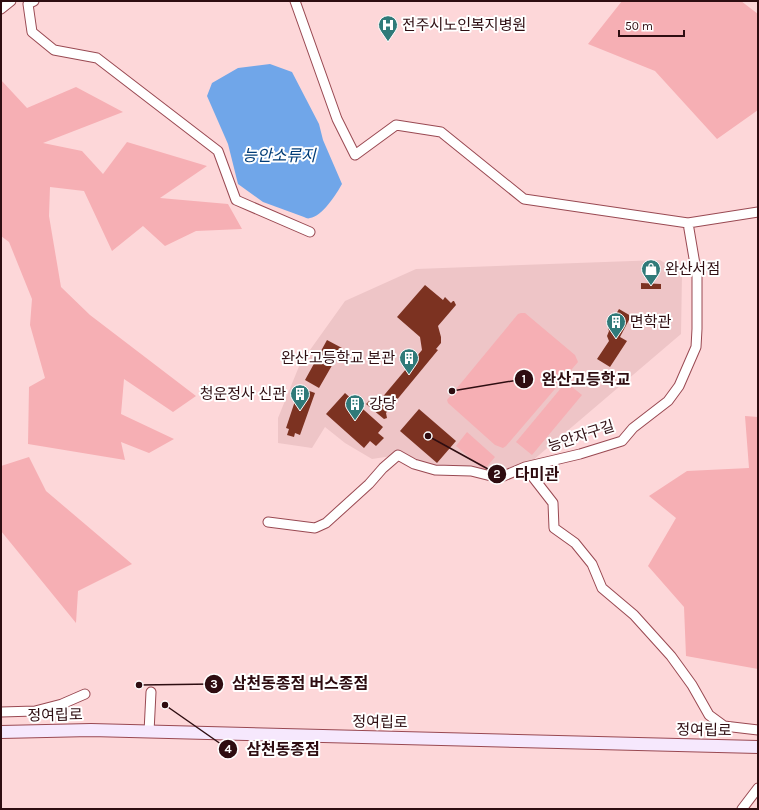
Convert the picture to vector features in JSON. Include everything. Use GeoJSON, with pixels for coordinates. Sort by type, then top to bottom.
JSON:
{"type":"FeatureCollection","features":[{"type":"Feature","properties":{"kind":"street"},"geometry":{"type":"LineString","coordinates":[[1,9],[11,1]]}},
{"type":"Feature","properties":{"kind":"street"},"geometry":{"type":"LineString","coordinates":[[295,1],[337,119],[355,155],[396,125],[441,132],[524,200],[688,223],[758,212]]}},
{"type":"Feature","properties":{"kind":"street"},"geometry":{"type":"LineString","coordinates":[[29,2],[32,32],[54,50],[97,58],[218,150],[236,200],[310,232]]}},
{"type":"Feature","properties":{"kind":"street","name":"능안자구길"},"geometry":{"type":"LineString","coordinates":[[268,522],[315,528],[326,523],[398,455],[414,464],[435,470],[472,471],[499,478],[525,467],[580,454],[622,441],[632,428],[668,401],[679,386],[696,347],[697,276],[688,223]]}},
{"type":"Feature","properties":{"kind":"street","name":"정여립로"},"geometry":{"type":"LineString","coordinates":[[525,467],[553,503],[554,528],[575,543],[592,564],[602,588],[634,616],[671,656],[692,685],[709,715],[724,726],[758,730]]}},
{"type":"Feature","properties":{"kind":"street"},"geometry":{"type":"LineString","coordinates":[[149,732],[151,692]]}},
{"type":"Feature","properties":{"kind":"street"},"geometry":{"type":"LineString","coordinates":[[1,712],[35,711],[62,704],[85,694]]}},
{"type":"Feature","properties":{"kind":"street","name":"정여립로"},"geometry":{"type":"LineString","coordinates":[[1,732],[91,730],[758,747]]}},
{"type":"Feature","properties":{"kind":"street"},"geometry":{"type":"LineString","coordinates":[[742,809],[758,788]]}},
{"type":"Feature","properties":{"kind":"shaded area"},"geometry":{"type":"Polygon","coordinates":[[[622,1],[741,1],[758,14],[758,110],[717,139],[655,71],[588,44],[622,1]]]}},
{"type":"Feature","properties":{"kind":"shaded area"},"geometry":{"type":"Polygon","coordinates":[[[1,80],[27,108],[76,87],[123,112],[43,143],[82,151],[103,174],[127,142],[207,166],[160,198],[228,204],[242,229],[196,231],[165,246],[143,226],[112,251],[84,191],[50,187],[49,216],[61,287],[90,315],[196,396],[173,412],[124,379],[121,414],[174,439],[149,453],[121,442],[125,460],[28,444],[29,387],[45,378],[30,325],[32,299],[9,242],[1,236],[1,80]]]}},
{"type":"Feature","properties":{"kind":"shaded area"},"geometry":{"type":"Polygon","coordinates":[[[660,260],[682,274],[681,334],[525,467],[495,477],[447,470],[398,455],[372,459],[345,443],[325,427],[312,448],[278,443],[278,418],[300,364],[345,301],[416,269],[660,260]]]}},
{"type":"Feature","properties":{"kind":"shaded area"},"geometry":{"type":"Polygon","coordinates":[[[525,313],[575,355],[578,362],[503,448],[495,445],[448,403],[447,400],[518,314],[525,313]]]}},
{"type":"Feature","properties":{"kind":"shaded area"},"geometry":{"type":"Polygon","coordinates":[[[566,382],[582,395],[532,455],[516,442],[566,382]]]}},
{"type":"Feature","properties":{"kind":"shaded area"},"geometry":{"type":"Polygon","coordinates":[[[745,416],[758,417],[758,669],[686,656],[684,607],[648,566],[676,518],[649,496],[687,471],[749,468],[745,416]]]}},
{"type":"Feature","properties":{"kind":"shaded area"},"geometry":{"type":"Polygon","coordinates":[[[467,432],[495,457],[484,470],[456,446],[467,432]]]}},
{"type":"Feature","properties":{"kind":"shaded area"},"geometry":{"type":"Polygon","coordinates":[[[29,457],[46,491],[132,564],[78,591],[76,623],[1,531],[1,466],[29,457]]]}},
{"type":"Feature","properties":{"kind":"water","name":"능안소류지"},"geometry":{"type":"Polygon","coordinates":[[[270,64],[292,72],[319,124],[323,140],[342,184],[324,209],[315,217],[306,218],[263,202],[238,184],[228,144],[207,96],[212,83],[238,68],[270,64]]]}},
{"type":"Feature","properties":{"kind":"building","name":"완산서점"},"geometry":{"type":"Polygon","coordinates":[[[641,283],[661,284],[661,289],[641,289],[641,283]]]}},
{"type":"Feature","properties":{"kind":"building","name":"완산고등학교 본관"},"geometry":{"type":"Polygon","coordinates":[[[425,285],[443,300],[445,297],[451,303],[454,301],[456,305],[438,326],[441,343],[436,349],[438,350],[386,413],[387,418],[384,419],[366,404],[369,401],[375,406],[422,350],[420,337],[397,317],[425,285]]]}},
{"type":"Feature","properties":{"kind":"building","name":"면학관"},"geometry":{"type":"Polygon","coordinates":[[[619,309],[631,316],[620,337],[627,341],[610,367],[597,359],[609,341],[607,336],[609,331],[608,328],[619,309]]]}},
{"type":"Feature","properties":{"kind":"building"},"geometry":{"type":"Polygon","coordinates":[[[327,340],[342,348],[319,388],[305,380],[327,340]]]}},
{"type":"Feature","properties":{"kind":"building","name":"청운정사 신관"},"geometry":{"type":"Polygon","coordinates":[[[304,389],[315,393],[300,435],[295,433],[294,437],[287,435],[289,429],[286,428],[298,392],[303,394],[304,389]]]}},
{"type":"Feature","properties":{"kind":"building","name":"강당"},"geometry":{"type":"Polygon","coordinates":[[[345,393],[383,427],[378,433],[384,438],[376,446],[370,441],[364,448],[326,414],[345,393]]]}},
{"type":"Feature","properties":{"kind":"building"},"geometry":{"type":"Polygon","coordinates":[[[419,409],[456,441],[437,463],[400,431],[419,409]]]}},
{"type":"Feature","properties":{"kind":"place","name":"전주시노인복지병원"},"geometry":{"type":"Point","coordinates":[388,42]}},
{"type":"Feature","properties":{"kind":"place","name":"완산서점"},"geometry":{"type":"Point","coordinates":[651,286]}},
{"type":"Feature","properties":{"kind":"place","name":"면학관"},"geometry":{"type":"Point","coordinates":[616,339]}},
{"type":"Feature","properties":{"kind":"place","name":"완산고등학교 본관"},"geometry":{"type":"Point","coordinates":[409,375]}},
{"type":"Feature","properties":{"kind":"place","name":"완산고등학교"},"geometry":{"type":"Point","coordinates":[452,391]}},
{"type":"Feature","properties":{"kind":"place","name":"청운정사 신관"},"geometry":{"type":"Point","coordinates":[300,411]}},
{"type":"Feature","properties":{"kind":"place","name":"강당"},"geometry":{"type":"Point","coordinates":[355,421]}},
{"type":"Feature","properties":{"kind":"place","name":"다미관"},"geometry":{"type":"Point","coordinates":[428,436]}},
{"type":"Feature","properties":{"kind":"place","name":"삼천동종점 버스종점"},"geometry":{"type":"Point","coordinates":[139,685]}},
{"type":"Feature","properties":{"kind":"place","name":"삼천동종점"},"geometry":{"type":"Point","coordinates":[165,705]}}]}
